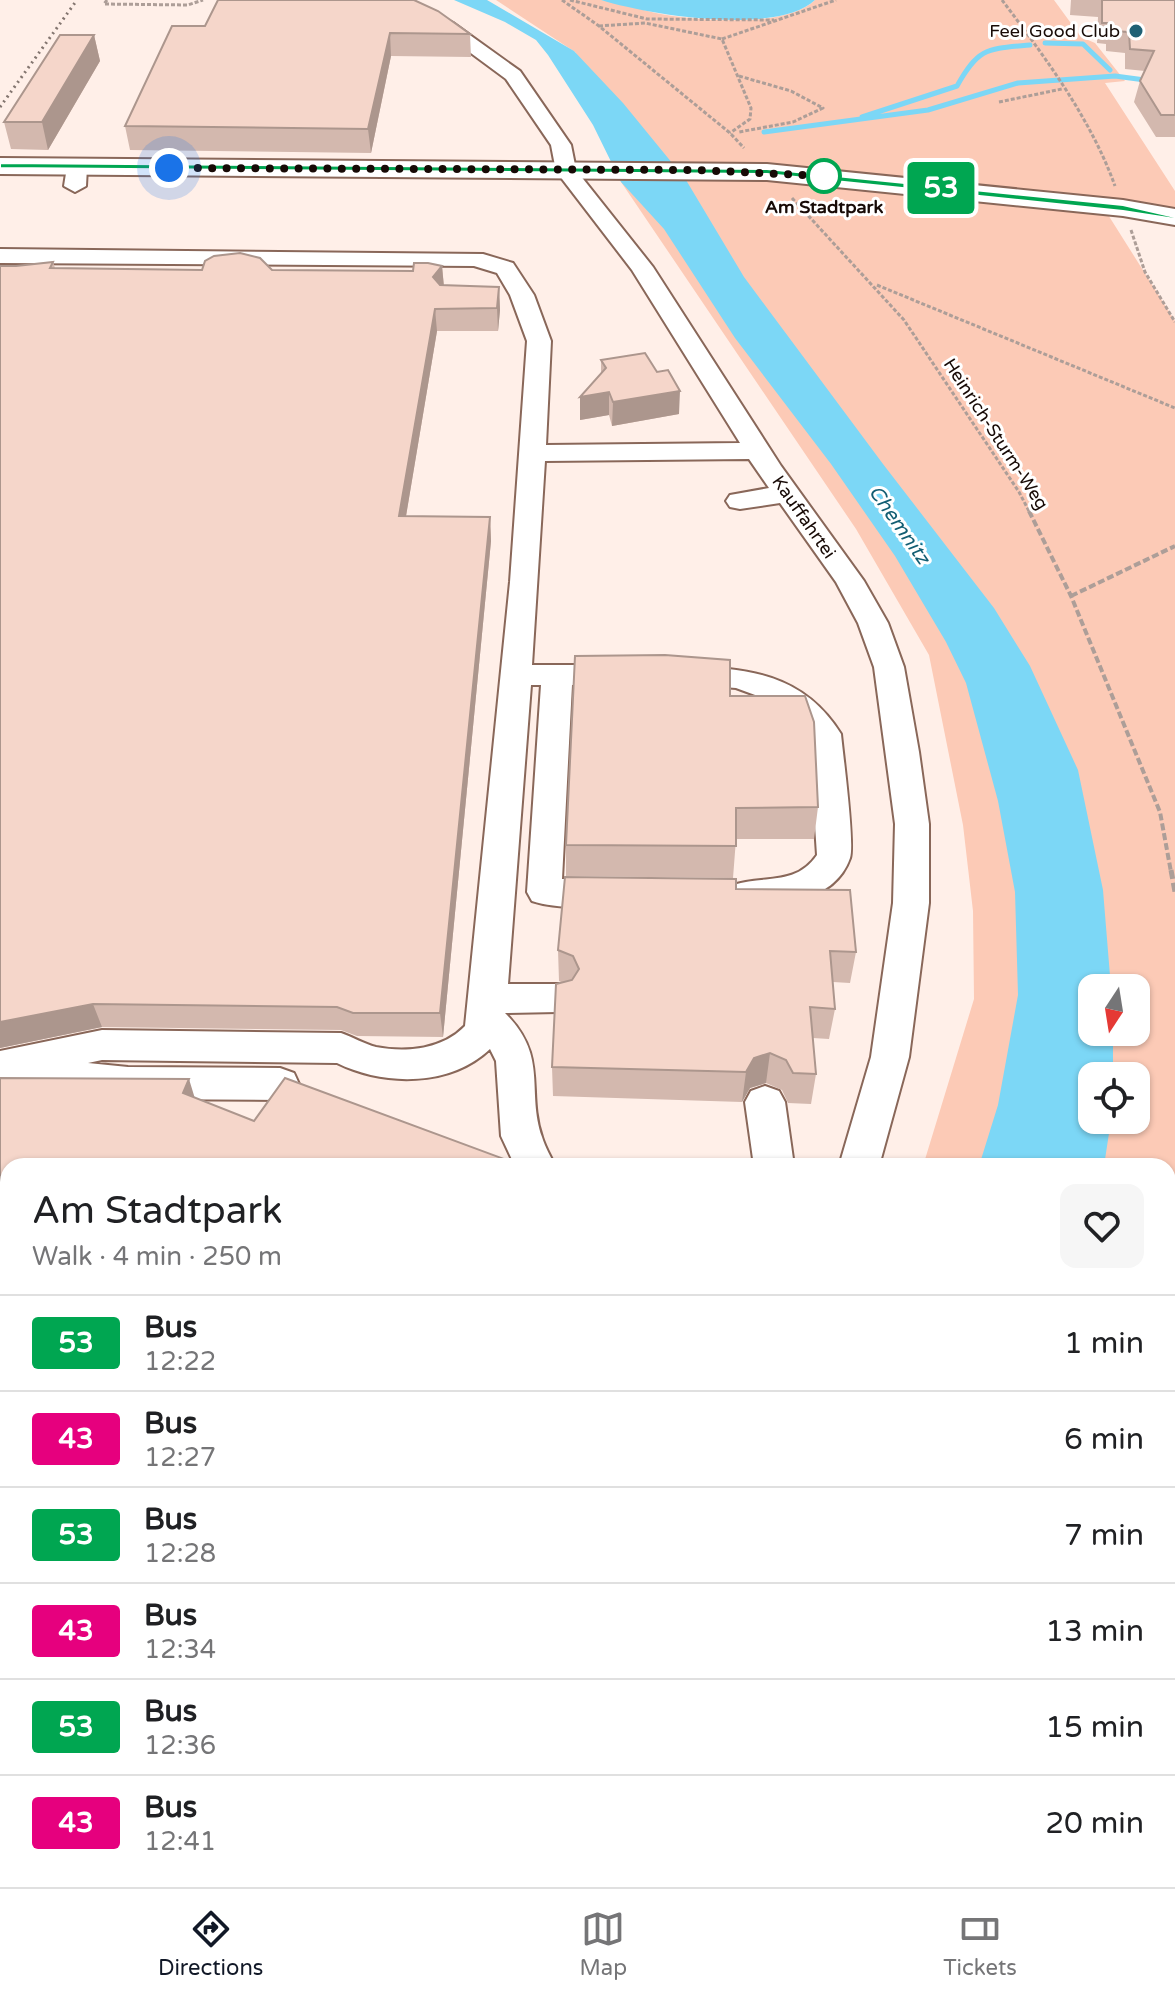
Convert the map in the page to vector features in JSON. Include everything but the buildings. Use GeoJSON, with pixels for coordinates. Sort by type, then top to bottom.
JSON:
{"type":"FeatureCollection","features":[{"type":"Feature","properties":{"kind":"main road"},"geometry":{"type":"LineString","coordinates":[[0,166],[76,177],[604,170],[767,172],[1123,208],[1175,217]]}},
{"type":"Feature","properties":{"kind":"street","name":"Kauffahrtei"},"geometry":{"type":"LineString","coordinates":[[387,0],[447,27],[513,75],[561,145],[566,171],[642,267],[786,494],[850,581],[873,623],[889,667],[912,824],[911,903],[890,1057],[861,1158]]}},
{"type":"Feature","properties":{"kind":"street"},"geometry":{"type":"LineString","coordinates":[[0,256],[475,259],[505,268],[510,300],[539,341],[507,782],[487,1008],[478,1038],[456,1055],[414,1062],[373,1062],[341,1048],[102,1045],[0,1068]]}},
{"type":"Feature","properties":{"kind":"street"},"geometry":{"type":"LineString","coordinates":[[533,445],[685,435],[742,424]]}},
{"type":"Feature","properties":{"kind":"street"},"geometry":{"type":"LineString","coordinates":[[533,445],[759,451]]}},
{"type":"Feature","properties":{"kind":"street"},"geometry":{"type":"LineString","coordinates":[[740,501],[786,494]]}},
{"type":"Feature","properties":{"kind":"street"},"geometry":{"type":"LineString","coordinates":[[516,675],[740,678],[777,692],[806,709],[825,734],[834,856],[821,876],[795,889],[771,894],[711,893]]}},
{"type":"Feature","properties":{"kind":"street"},"geometry":{"type":"LineString","coordinates":[[557,675],[544,892],[635,893]]}},
{"type":"Feature","properties":{"kind":"street"},"geometry":{"type":"LineString","coordinates":[[507,782],[551,782]]}},
{"type":"Feature","properties":{"kind":"street"},"geometry":{"type":"LineString","coordinates":[[487,1008],[558,998]]}},
{"type":"Feature","properties":{"kind":"street"},"geometry":{"type":"LineString","coordinates":[[487,1008],[515,1061],[521,1136],[531,1158]]}},
{"type":"Feature","properties":{"kind":"street"},"geometry":{"type":"LineString","coordinates":[[0,1068],[128,1083],[280,1084]]}},
{"type":"Feature","properties":{"kind":"street"},"geometry":{"type":"LineString","coordinates":[[765,1102],[773,1158]]}},
{"type":"Feature","properties":{"kind":"path"},"geometry":{"type":"LineString","coordinates":[[107,0],[104,4],[188,5],[203,0]]}},
{"type":"Feature","properties":{"kind":"path"},"geometry":{"type":"LineString","coordinates":[[562,0],[599,26],[739,143]]}},
{"type":"Feature","properties":{"kind":"path"},"geometry":{"type":"LineString","coordinates":[[570,0],[647,19],[774,20]]}},
{"type":"Feature","properties":{"kind":"path"},"geometry":{"type":"LineString","coordinates":[[599,26],[645,23],[722,39],[774,20],[819,9],[836,0]]}},
{"type":"Feature","properties":{"kind":"path"},"geometry":{"type":"LineString","coordinates":[[1002,0],[1042,53],[1105,158],[1145,272],[1175,322]]}},
{"type":"Feature","properties":{"kind":"path"},"geometry":{"type":"LineString","coordinates":[[645,23],[647,19]]}},
{"type":"Feature","properties":{"kind":"path"},"geometry":{"type":"LineString","coordinates":[[722,39],[750,99],[750,119],[730,134]]}},
{"type":"Feature","properties":{"kind":"path"},"geometry":{"type":"LineString","coordinates":[[730,134],[793,122],[823,108],[791,91],[739,76]]}},
{"type":"Feature","properties":{"kind":"path"},"geometry":{"type":"LineString","coordinates":[[999,102],[1062,89]]}},
{"type":"Feature","properties":{"kind":"path","name":"Heinrich-Sturm-Weg"},"geometry":{"type":"LineString","coordinates":[[767,172],[904,320],[1019,492],[1071,596],[1160,812],[1175,892]]}},
{"type":"Feature","properties":{"kind":"path"},"geometry":{"type":"LineString","coordinates":[[873,283],[1175,408]]}},
{"type":"Feature","properties":{"kind":"path"},"geometry":{"type":"LineString","coordinates":[[1071,596],[1175,546]]}},
{"type":"Feature","properties":{"kind":"shaded area"},"geometry":{"type":"Polygon","coordinates":[[[496,0],[601,0],[664,15],[747,20],[786,15],[815,0],[1054,0],[1081,37],[1095,43],[1125,81],[1105,83],[1175,191],[1175,208],[1100,202],[1175,321],[1175,1158],[925,1158],[974,999],[973,911],[963,825],[929,655],[856,529],[619,179],[652,164],[575,52],[496,0]]]}},
{"type":"Feature","properties":{"kind":"water","name":"Chemnitz"},"geometry":{"type":"Polygon","coordinates":[[[454,0],[487,0],[574,51],[623,103],[686,180],[744,277],[994,608],[1030,666],[1078,770],[1103,890],[1110,974],[1078,974],[1078,1046],[1113,1046],[1113,1062],[1078,1062],[1078,1134],[1109,1134],[1105,1158],[981,1158],[998,1105],[1018,995],[1015,892],[998,801],[966,683],[946,642],[895,556],[831,464],[735,338],[664,229],[621,182],[593,125],[536,40],[505,22],[454,0]]]}},
{"type":"Feature","properties":{"kind":"water"},"geometry":{"type":"Polygon","coordinates":[[[601,0],[815,0],[797,11],[743,20],[680,16],[601,0]]]}},
{"type":"Feature","properties":{"kind":"waterway"},"geometry":{"type":"LineString","coordinates":[[1045,43],[1083,44],[1110,70]]}},
{"type":"Feature","properties":{"kind":"waterway"},"geometry":{"type":"LineString","coordinates":[[862,117],[957,86],[972,64],[986,52],[1030,45]]}},
{"type":"Feature","properties":{"kind":"waterway"},"geometry":{"type":"LineString","coordinates":[[764,132],[928,110],[1018,83],[1115,76],[1175,84]]}},
{"type":"Feature","properties":{"kind":"railway"},"geometry":{"type":"LineString","coordinates":[[0,107],[77,0]]}},
{"type":"Feature","properties":{"kind":"bus line","name":"53"},"geometry":{"type":"LineString","coordinates":[[0,166],[767,172],[1123,208],[1175,217]]}},
{"type":"Feature","properties":{"kind":"place","name":"Feel Good Club"},"geometry":{"type":"Point","coordinates":[1136,31]}},
{"type":"Feature","properties":{"kind":"place","name":"Am Stadtpark"},"geometry":{"type":"Point","coordinates":[824,176]}},
{"type":"Feature","properties":{"kind":"route"},"geometry":{"type":"LineString","coordinates":[[169,168],[696,170],[824,176]]}}]}
